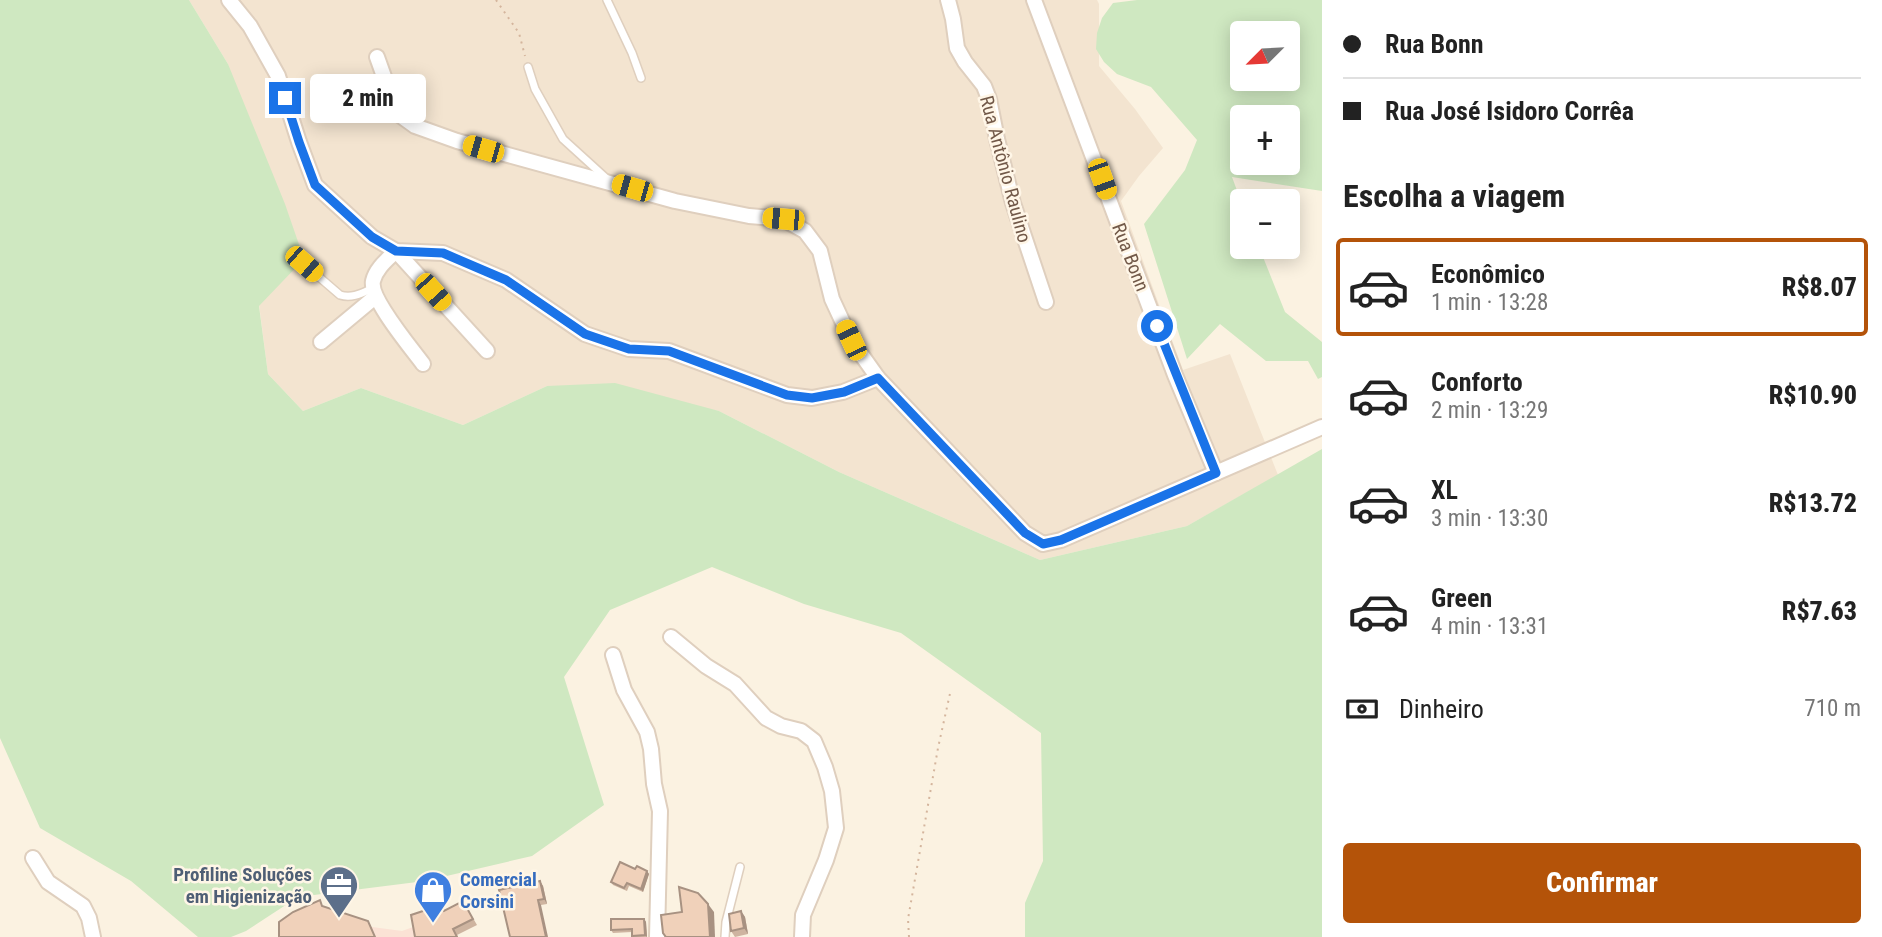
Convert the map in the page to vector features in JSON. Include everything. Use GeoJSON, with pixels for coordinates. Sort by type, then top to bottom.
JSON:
{"type":"FeatureCollection","features":[{"type":"Feature","properties":{"kind":"street"},"geometry":{"type":"LineString","coordinates":[[229,0],[250,26],[278,76],[315,185],[372,237],[396,251],[487,351]]}},
{"type":"Feature","properties":{"kind":"street","name":"Rua Antônio Raulino"},"geometry":{"type":"LineString","coordinates":[[948,0],[957,48],[984,86],[989,99],[1013,203],[1046,302]]}},
{"type":"Feature","properties":{"kind":"street","name":"Rua Bonn"},"geometry":{"type":"LineString","coordinates":[[1034,0],[1175,375],[1216,473]]}},
{"type":"Feature","properties":{"kind":"street"},"geometry":{"type":"LineString","coordinates":[[377,57],[397,113],[415,126],[535,164],[676,201],[748,216],[783,219],[805,231],[820,251],[832,299],[851,340],[878,378],[1025,533],[1043,544],[1061,540],[1322,427]]}},
{"type":"Feature","properties":{"kind":"street"},"geometry":{"type":"LineString","coordinates":[[423,364],[374,293],[372,282],[380,267],[396,251],[443,253],[506,280],[585,334],[629,349],[669,351],[787,395],[812,398],[844,392],[878,378]]}},
{"type":"Feature","properties":{"kind":"street"},"geometry":{"type":"LineString","coordinates":[[321,342],[374,293]]}},
{"type":"Feature","properties":{"kind":"street"},"geometry":{"type":"LineString","coordinates":[[671,637],[706,666],[735,684],[766,718],[781,726],[801,731],[814,741],[832,791],[836,828],[803,915],[802,937]]}},
{"type":"Feature","properties":{"kind":"street"},"geometry":{"type":"LineString","coordinates":[[613,654],[624,690],[647,732],[651,749],[660,811],[657,937]]}},
{"type":"Feature","properties":{"kind":"street"},"geometry":{"type":"LineString","coordinates":[[33,858],[48,882],[83,906],[93,937]]}},
{"type":"Feature","properties":{"kind":"lane"},"geometry":{"type":"LineString","coordinates":[[607,0],[641,78]]}},
{"type":"Feature","properties":{"kind":"lane"},"geometry":{"type":"LineString","coordinates":[[528,67],[535,89],[563,139],[610,182]]}},
{"type":"Feature","properties":{"kind":"lane"},"geometry":{"type":"LineString","coordinates":[[304,264],[347,298],[374,293]]}},
{"type":"Feature","properties":{"kind":"lane"},"geometry":{"type":"LineString","coordinates":[[725,937],[726,922],[740,867]]}},
{"type":"Feature","properties":{"kind":"path"},"geometry":{"type":"LineString","coordinates":[[496,0],[519,33],[528,67]]}},
{"type":"Feature","properties":{"kind":"path"},"geometry":{"type":"LineString","coordinates":[[909,937],[908,919],[951,689]]}},
{"type":"Feature","properties":{"kind":"shaded area"},"geometry":{"type":"Polygon","coordinates":[[[189,0],[1097,0],[1099,66],[1163,148],[1121,201],[1183,370],[1230,354],[1278,475],[1187,526],[1040,560],[839,472],[719,411],[547,386],[463,425],[361,388],[303,411],[268,374],[228,64],[189,0]]]}},
{"type":"Feature","properties":{"kind":"shaded area"},"geometry":{"type":"Polygon","coordinates":[[[416,926],[418,937],[338,937],[372,927],[402,931],[416,926]]]}},
{"type":"Feature","properties":{"kind":"green space"},"geometry":{"type":"Polygon","coordinates":[[[0,0],[189,0],[228,64],[285,204],[304,259],[259,306],[268,374],[303,411],[361,388],[463,425],[547,386],[615,383],[719,411],[839,472],[1040,560],[1187,526],[1322,449],[1322,937],[1025,937],[1025,903],[1043,861],[1041,733],[901,633],[804,604],[712,567],[610,610],[564,677],[604,805],[532,856],[425,881],[298,897],[246,931],[231,937],[198,937],[131,881],[40,828],[0,738],[0,0]]]}},
{"type":"Feature","properties":{"kind":"green space"},"geometry":{"type":"Polygon","coordinates":[[[1137,0],[1322,0],[1322,191],[1232,177],[1236,189],[1230,189],[1230,259],[1264,259],[1285,312],[1322,342],[1322,377],[1318,379],[1308,361],[1266,361],[1220,324],[1187,359],[1144,224],[1185,170],[1197,140],[1151,87],[1117,74],[1104,62],[1096,49],[1102,18],[1113,3],[1137,0]]]}},
{"type":"Feature","properties":{"kind":"building"},"geometry":{"type":"Polygon","coordinates":[[[620,862],[647,871],[641,889],[627,883],[624,888],[611,882],[620,862]]]}},
{"type":"Feature","properties":{"kind":"building"},"geometry":{"type":"Polygon","coordinates":[[[540,881],[544,899],[538,900],[546,937],[510,937],[499,890],[540,881]]]}},
{"type":"Feature","properties":{"kind":"building"},"geometry":{"type":"Polygon","coordinates":[[[679,887],[698,893],[708,904],[710,937],[666,937],[663,933],[661,915],[682,912],[679,887]]]}},
{"type":"Feature","properties":{"kind":"building"},"geometry":{"type":"Polygon","coordinates":[[[320,900],[322,906],[368,921],[375,937],[279,937],[279,922],[293,912],[320,900]]]}},
{"type":"Feature","properties":{"kind":"building"},"geometry":{"type":"Polygon","coordinates":[[[463,901],[473,919],[453,929],[457,937],[415,937],[411,915],[441,905],[444,911],[463,901]]]}},
{"type":"Feature","properties":{"kind":"building"},"geometry":{"type":"Polygon","coordinates":[[[741,911],[744,928],[731,931],[729,914],[741,911]]]}},
{"type":"Feature","properties":{"kind":"building"},"geometry":{"type":"Polygon","coordinates":[[[611,919],[644,919],[645,935],[632,936],[632,929],[611,930],[611,919]]]}},
{"type":"Feature","properties":{"kind":"place","name":"Profiline Soluções em Higienização"},"geometry":{"type":"Point","coordinates":[339,919]}},
{"type":"Feature","properties":{"kind":"place","name":"Comercial Corsini"},"geometry":{"type":"Point","coordinates":[433,924]}},
{"type":"Feature","properties":{"kind":"route"},"geometry":{"type":"LineString","coordinates":[[285,98],[315,185],[372,237],[396,251],[443,253],[506,280],[585,334],[629,349],[669,351],[787,395],[812,398],[844,392],[878,378],[1025,533],[1043,544],[1061,540],[1216,473],[1157,326]]}}]}
